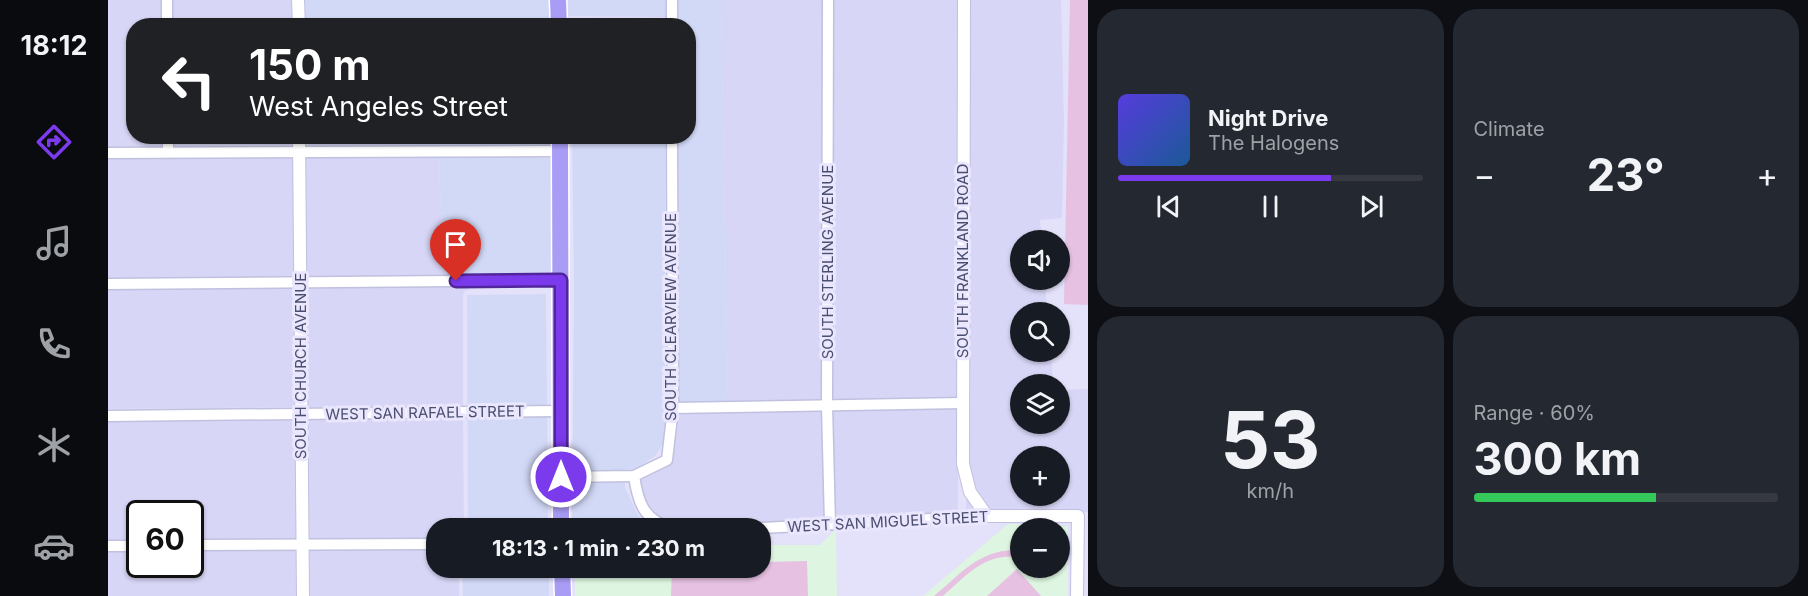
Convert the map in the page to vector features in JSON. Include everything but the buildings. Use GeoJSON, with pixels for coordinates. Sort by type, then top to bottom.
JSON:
{"type":"FeatureCollection","features":[{"type":"Feature","properties":{"kind":"main road"},"geometry":{"type":"LineString","coordinates":[[558,0],[559,18]]}},
{"type":"Feature","properties":{"kind":"main road"},"geometry":{"type":"LineString","coordinates":[[560,144],[561,518]]}},
{"type":"Feature","properties":{"kind":"main road"},"geometry":{"type":"LineString","coordinates":[[562,578],[563,596]]}},
{"type":"Feature","properties":{"kind":"street"},"geometry":{"type":"LineString","coordinates":[[167,0],[167,18]]}},
{"type":"Feature","properties":{"kind":"street"},"geometry":{"type":"LineString","coordinates":[[298,0],[298,18]]}},
{"type":"Feature","properties":{"kind":"street"},"geometry":{"type":"LineString","coordinates":[[672,0],[672,18]]}},
{"type":"Feature","properties":{"kind":"street","name":"SOUTH STERLING AVENUE"},"geometry":{"type":"LineString","coordinates":[[828,0],[827,406],[830,524]]}},
{"type":"Feature","properties":{"kind":"street","name":"SOUTH FRANKLAND ROAD"},"geometry":{"type":"LineString","coordinates":[[964,0],[963,464],[970,492],[987,516]]}},
{"type":"Feature","properties":{"kind":"street"},"geometry":{"type":"LineString","coordinates":[[168,144],[168,151]]}},
{"type":"Feature","properties":{"kind":"street","name":"SOUTH CHURCH AVENUE"},"geometry":{"type":"LineString","coordinates":[[299,144],[303,596]]}},
{"type":"Feature","properties":{"kind":"street"},"geometry":{"type":"LineString","coordinates":[[108,153],[168,151],[300,153],[560,144]]}},
{"type":"Feature","properties":{"kind":"street","name":"SOUTH CLEARVIEW AVENUE"},"geometry":{"type":"LineString","coordinates":[[561,477],[634,476],[667,460],[673,408],[672,144]]}},
{"type":"Feature","properties":{"kind":"street"},"geometry":{"type":"LineString","coordinates":[[108,284],[561,280]]}},
{"type":"Feature","properties":{"kind":"street"},"geometry":{"type":"LineString","coordinates":[[673,408],[963,403]]}},
{"type":"Feature","properties":{"kind":"street","name":"WEST SAN RAFAEL STREET"},"geometry":{"type":"LineString","coordinates":[[108,416],[561,411]]}},
{"type":"Feature","properties":{"kind":"street"},"geometry":{"type":"LineString","coordinates":[[634,476],[636,493],[645,513],[651,518]]}},
{"type":"Feature","properties":{"kind":"street","name":"WEST SAN MIGUEL STREET"},"geometry":{"type":"LineString","coordinates":[[771,527],[987,516],[1083,516]]}},
{"type":"Feature","properties":{"kind":"street"},"geometry":{"type":"LineString","coordinates":[[1077,596],[1083,516]]}},
{"type":"Feature","properties":{"kind":"street"},"geometry":{"type":"LineString","coordinates":[[204,545],[426,544]]}},
{"type":"Feature","properties":{"kind":"street"},"geometry":{"type":"LineString","coordinates":[[108,546],[126,546]]}},
{"type":"Feature","properties":{"kind":"shaded area"},"geometry":{"type":"Polygon","coordinates":[[[108,0],[163,0],[163,18],[126,18],[126,144],[164,144],[164,146],[108,148],[108,0]]]}},
{"type":"Feature","properties":{"kind":"shaded area"},"geometry":{"type":"Polygon","coordinates":[[[172,0],[294,0],[294,18],[172,18],[172,0]]]}},
{"type":"Feature","properties":{"kind":"shaded area"},"geometry":{"type":"Polygon","coordinates":[[[303,0],[554,0],[554,18],[303,18],[303,0]]]}},
{"type":"Feature","properties":{"kind":"shaded area"},"geometry":{"type":"Polygon","coordinates":[[[563,0],[667,0],[667,17],[570,16],[566,18],[563,0]]]}},
{"type":"Feature","properties":{"kind":"shaded area"},"geometry":{"type":"Polygon","coordinates":[[[676,0],[721,0],[728,402],[677,403],[676,144],[696,144],[696,18],[676,18],[676,0]]]}},
{"type":"Feature","properties":{"kind":"shaded area"},"geometry":{"type":"Polygon","coordinates":[[[721,0],[823,0],[823,401],[728,402],[721,0]]]}},
{"type":"Feature","properties":{"kind":"shaded area"},"geometry":{"type":"Polygon","coordinates":[[[832,0],[959,0],[958,398],[832,401],[832,0]]]}},
{"type":"Feature","properties":{"kind":"shaded area"},"geometry":{"type":"Polygon","coordinates":[[[968,0],[1061,0],[1064,121],[1062,218],[1040,220],[1041,230],[1010,230],[1010,290],[1046,290],[1046,302],[1010,302],[1010,362],[1052,362],[1052,374],[1010,374],[1010,434],[1070,434],[1070,390],[1088,389],[1088,512],[966,512],[968,0]]]}},
{"type":"Feature","properties":{"kind":"shaded area"},"geometry":{"type":"Polygon","coordinates":[[[1070,0],[1088,0],[1088,305],[1064,302],[1064,290],[1070,290],[1070,230],[1065,230],[1070,0]]]}},
{"type":"Feature","properties":{"kind":"shaded area"},"geometry":{"type":"Polygon","coordinates":[[[173,144],[295,144],[295,145],[173,146],[173,144]]]}},
{"type":"Feature","properties":{"kind":"shaded area"},"geometry":{"type":"Polygon","coordinates":[[[304,144],[366,144],[366,145],[304,144]]]}},
{"type":"Feature","properties":{"kind":"shaded area"},"geometry":{"type":"Polygon","coordinates":[[[555,144],[555,148],[366,145],[555,144]]]}},
{"type":"Feature","properties":{"kind":"shaded area"},"geometry":{"type":"Polygon","coordinates":[[[572,144],[665,144],[665,441],[655,456],[638,468],[625,470],[625,488],[640,518],[572,518],[574,289],[572,144]]]}},
{"type":"Feature","properties":{"kind":"shaded area"},"geometry":{"type":"Polygon","coordinates":[[[295,155],[296,278],[108,279],[108,158],[295,155]]]}},
{"type":"Feature","properties":{"kind":"shaded area"},"geometry":{"type":"Polygon","coordinates":[[[304,155],[439,156],[443,276],[305,278],[304,155]]]}},
{"type":"Feature","properties":{"kind":"shaded area"},"geometry":{"type":"Polygon","coordinates":[[[439,156],[555,158],[556,275],[443,276],[439,156]]]}},
{"type":"Feature","properties":{"kind":"shaded area"},"geometry":{"type":"Polygon","coordinates":[[[469,286],[469,290],[463,295],[463,408],[306,407],[305,288],[469,286]]]}},
{"type":"Feature","properties":{"kind":"shaded area"},"geometry":{"type":"Polygon","coordinates":[[[296,288],[297,407],[108,409],[108,289],[296,288]]]}},
{"type":"Feature","properties":{"kind":"shaded area"},"geometry":{"type":"Polygon","coordinates":[[[546,294],[548,518],[468,518],[467,295],[546,294]]]}},
{"type":"Feature","properties":{"kind":"shaded area"},"geometry":{"type":"Polygon","coordinates":[[[958,408],[958,513],[832,515],[832,411],[958,408]]]}},
{"type":"Feature","properties":{"kind":"shaded area"},"geometry":{"type":"Polygon","coordinates":[[[823,411],[824,518],[819,524],[771,526],[771,518],[653,518],[635,482],[669,464],[675,450],[679,413],[823,411]]]}},
{"type":"Feature","properties":{"kind":"shaded area"},"geometry":{"type":"Polygon","coordinates":[[[297,417],[298,539],[204,540],[204,500],[126,500],[126,541],[108,541],[108,419],[297,417]]]}},
{"type":"Feature","properties":{"kind":"shaded area"},"geometry":{"type":"Polygon","coordinates":[[[306,417],[463,418],[464,518],[426,518],[426,539],[307,539],[306,417]]]}},
{"type":"Feature","properties":{"kind":"shaded area"},"geometry":{"type":"Polygon","coordinates":[[[1008,524],[1010,524],[1010,578],[1068,578],[1068,596],[923,596],[1008,524]]]}},
{"type":"Feature","properties":{"kind":"shaded area"},"geometry":{"type":"Polygon","coordinates":[[[836,529],[837,596],[575,596],[575,578],[771,578],[771,545],[820,545],[836,529]]]}},
{"type":"Feature","properties":{"kind":"shaded area"},"geometry":{"type":"Polygon","coordinates":[[[298,549],[299,596],[108,596],[108,551],[126,551],[126,578],[204,578],[204,550],[298,549]]]}},
{"type":"Feature","properties":{"kind":"shaded area"},"geometry":{"type":"Polygon","coordinates":[[[307,549],[426,549],[426,578],[459,578],[459,596],[308,596],[307,549]]]}},
{"type":"Feature","properties":{"kind":"shaded area"},"geometry":{"type":"Polygon","coordinates":[[[1010,550],[1010,557],[997,558],[977,567],[943,596],[934,596],[970,565],[1002,551],[1010,550]]]}},
{"type":"Feature","properties":{"kind":"shaded area"},"geometry":{"type":"Polygon","coordinates":[[[807,561],[808,596],[671,596],[672,578],[771,578],[771,562],[807,561]]]}},
{"type":"Feature","properties":{"kind":"shaded area"},"geometry":{"type":"Polygon","coordinates":[[[1010,575],[1010,578],[1025,578],[1041,596],[987,596],[1010,575]]]}},
{"type":"Feature","properties":{"kind":"shaded area"},"geometry":{"type":"Polygon","coordinates":[[[462,578],[549,578],[549,596],[463,596],[462,578]]]}},
{"type":"Feature","properties":{"kind":"route"},"geometry":{"type":"LineString","coordinates":[[456,281],[561,280],[561,477]]}}]}
